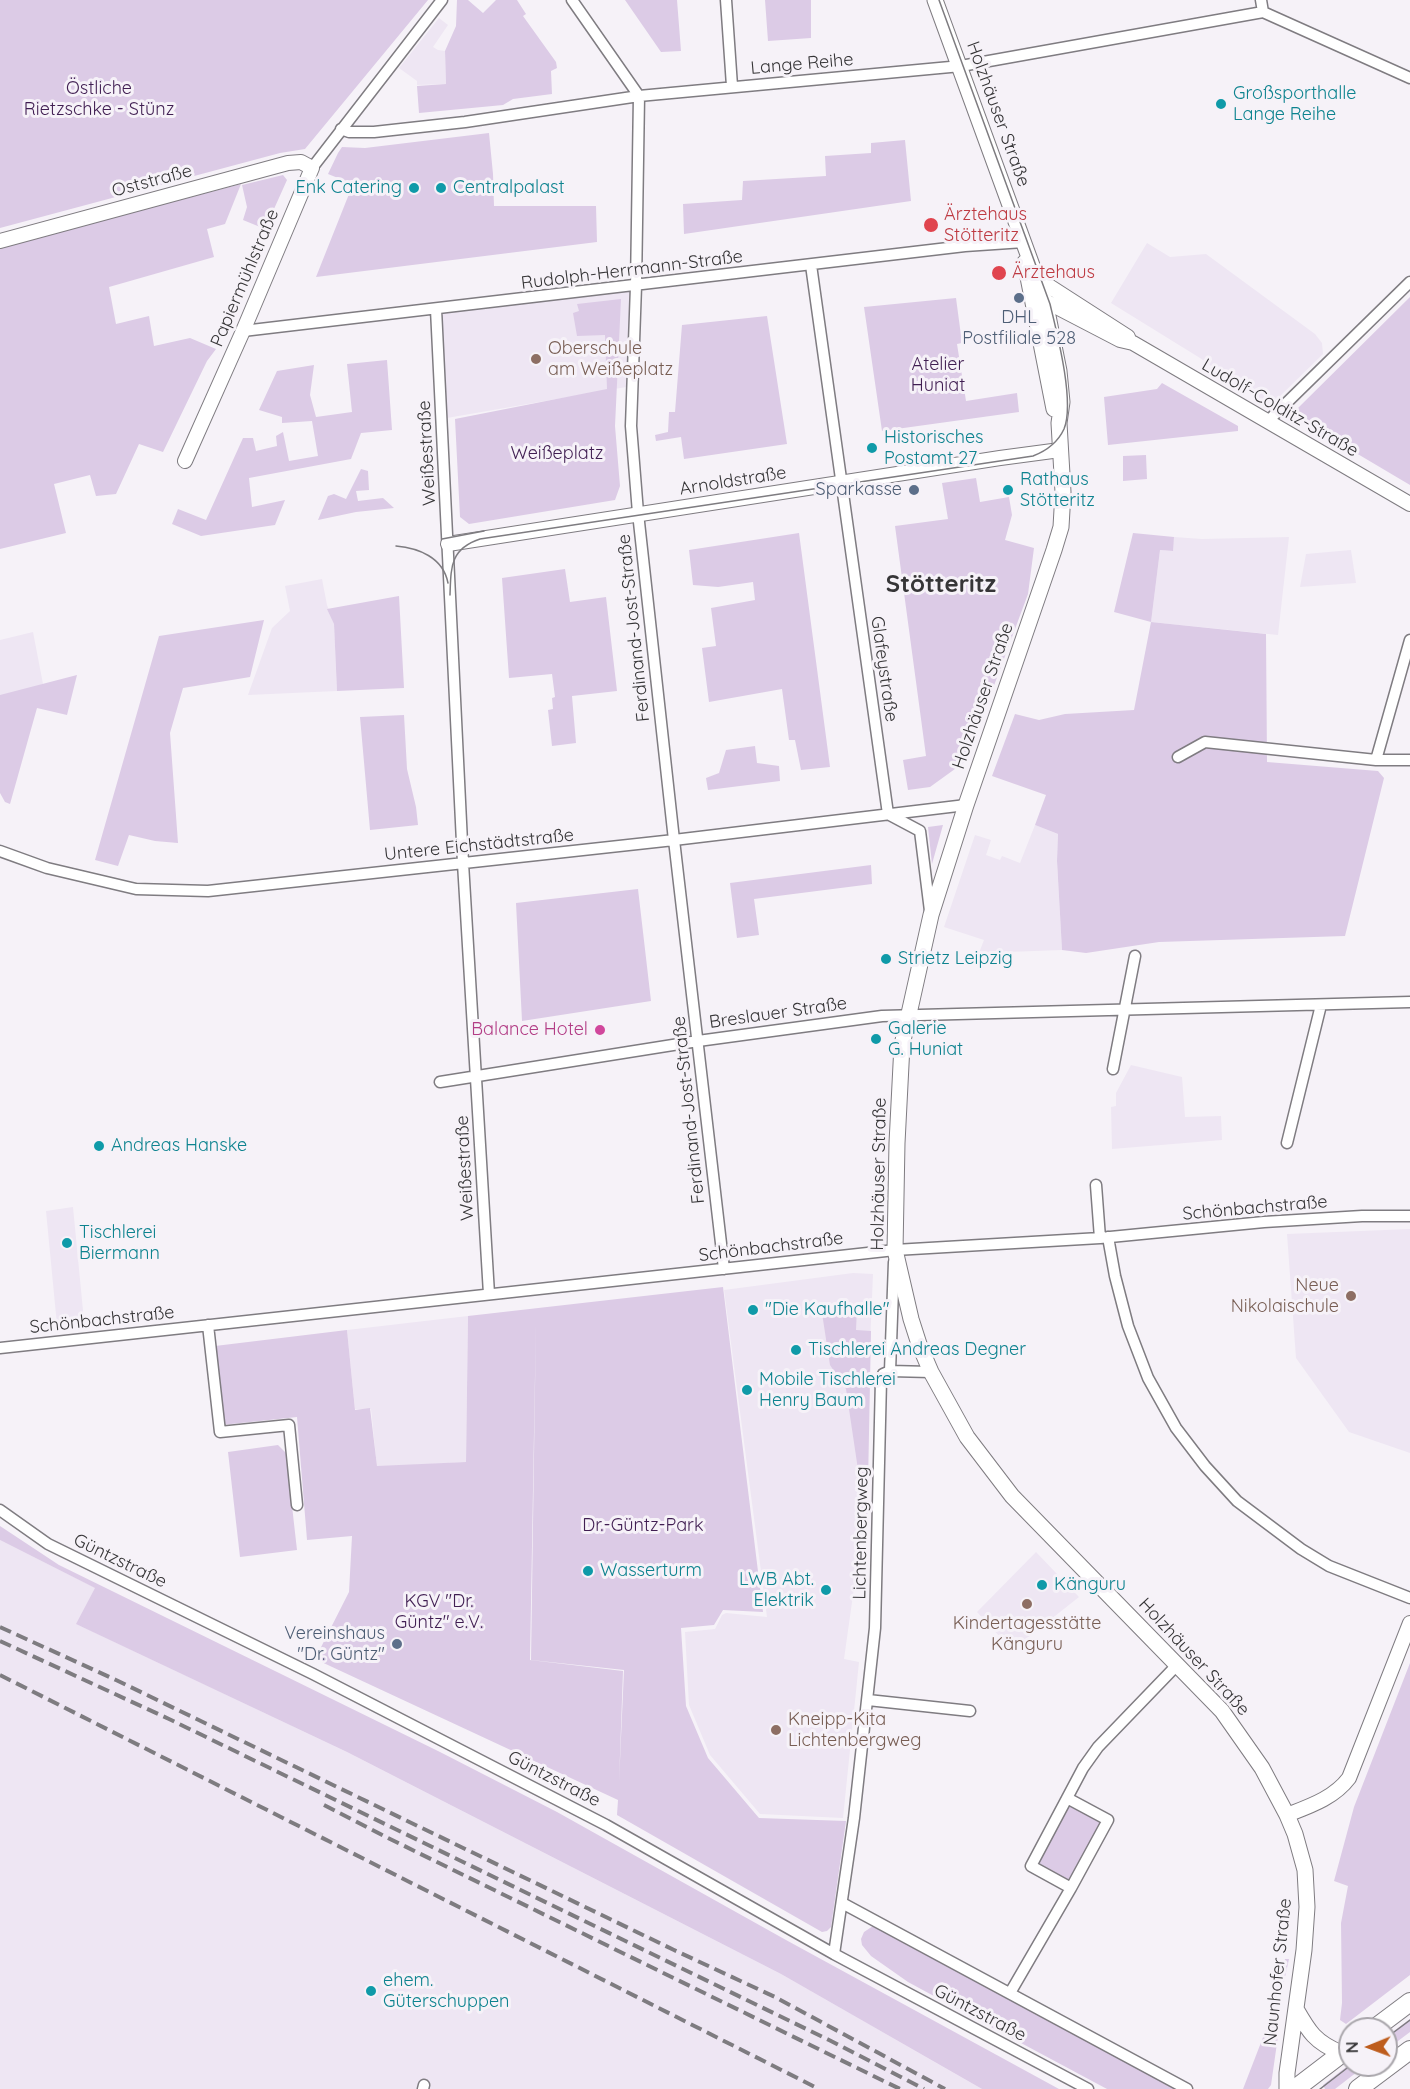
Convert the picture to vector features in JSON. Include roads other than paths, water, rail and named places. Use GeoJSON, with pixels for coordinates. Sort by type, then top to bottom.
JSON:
{"type":"FeatureCollection","features":[{"type":"Feature","properties":{"kind":"main road","name":"Holzhäuser Straße"},"geometry":{"type":"LineString","coordinates":[[936,0],[1045,301],[1059,371],[1062,402],[1059,423],[1063,492],[1061,527],[1045,580],[930,915],[902,1045],[895,1250],[919,1344],[931,1372],[967,1437],[1012,1496],[1222,1711],[1262,1768],[1287,1815]]}},
{"type":"Feature","properties":{"kind":"main road","name":"Holzhäuser Straße"},"geometry":{"type":"LineString","coordinates":[[1024,242],[1028,284],[1059,423]]}},
{"type":"Feature","properties":{"kind":"main road","name":"Naunhofer Straße"},"geometry":{"type":"LineString","coordinates":[[1287,1815],[1301,1853],[1307,1886],[1305,1935],[1287,2073],[1287,2089]]}},
{"type":"Feature","properties":{"kind":"main road"},"geometry":{"type":"LineString","coordinates":[[1390,2017],[1410,2002]]}},
{"type":"Feature","properties":{"kind":"main road"},"geometry":{"type":"LineString","coordinates":[[1296,2008],[1313,2036],[1321,2043],[1338,2048]]}},
{"type":"Feature","properties":{"kind":"main road"},"geometry":{"type":"LineString","coordinates":[[1358,2089],[1410,2049]]}},
{"type":"Feature","properties":{"kind":"main road"},"geometry":{"type":"LineString","coordinates":[[1295,2089],[1338,2055]]}},
{"type":"Feature","properties":{"kind":"street","name":"Papiermühlstraße"},"geometry":{"type":"LineString","coordinates":[[185,461],[312,168],[442,0]]}},
{"type":"Feature","properties":{"kind":"street"},"geometry":{"type":"LineString","coordinates":[[572,0],[639,96]]}},
{"type":"Feature","properties":{"kind":"street"},"geometry":{"type":"LineString","coordinates":[[726,0],[732,86]]}},
{"type":"Feature","properties":{"kind":"street"},"geometry":{"type":"LineString","coordinates":[[1261,0],[1263,12],[1410,78]]}},
{"type":"Feature","properties":{"kind":"street","name":"Lange Reihe"},"geometry":{"type":"LineString","coordinates":[[341,129],[349,132],[374,132],[465,122],[639,96],[961,66],[1263,12]]}},
{"type":"Feature","properties":{"kind":"street","name":"Ferdinand-Jost-Straße"},"geometry":{"type":"LineString","coordinates":[[639,96],[631,426],[638,513],[674,840],[724,1269]]}},
{"type":"Feature","properties":{"kind":"street","name":"Oststraße"},"geometry":{"type":"LineString","coordinates":[[0,241],[288,163],[301,162],[312,168]]}},
{"type":"Feature","properties":{"kind":"street","name":"Rudolph-Herrmann-Straße"},"geometry":{"type":"LineString","coordinates":[[243,331],[965,246],[1024,242]]}},
{"type":"Feature","properties":{"kind":"street","name":"Glafeystraße"},"geometry":{"type":"LineString","coordinates":[[811,265],[888,814]]}},
{"type":"Feature","properties":{"kind":"street","name":"Ludolf-Colditz-Straße"},"geometry":{"type":"LineString","coordinates":[[1038,279],[1126,333],[1133,343]]}},
{"type":"Feature","properties":{"kind":"street"},"geometry":{"type":"LineString","coordinates":[[1268,421],[1410,282]]}},
{"type":"Feature","properties":{"kind":"street","name":"Ludolf-Colditz-Straße"},"geometry":{"type":"LineString","coordinates":[[1045,301],[1120,340],[1133,343],[1410,504]]}},
{"type":"Feature","properties":{"kind":"street","name":"Weißestraße"},"geometry":{"type":"LineString","coordinates":[[436,309],[464,863],[489,1294]]}},
{"type":"Feature","properties":{"kind":"street","name":"Arnoldstraße"},"geometry":{"type":"LineString","coordinates":[[448,544],[1060,450]]}},
{"type":"Feature","properties":{"kind":"street"},"geometry":{"type":"LineString","coordinates":[[1376,760],[1410,640]]}},
{"type":"Feature","properties":{"kind":"street"},"geometry":{"type":"LineString","coordinates":[[1178,757],[1205,742],[1376,760],[1410,760]]}},
{"type":"Feature","properties":{"kind":"street","name":"Untere Eichstädtstraße"},"geometry":{"type":"LineString","coordinates":[[0,851],[47,868],[136,889],[208,891],[674,840],[966,805]]}},
{"type":"Feature","properties":{"kind":"street"},"geometry":{"type":"LineString","coordinates":[[888,814],[920,831],[930,915]]}},
{"type":"Feature","properties":{"kind":"street"},"geometry":{"type":"LineString","coordinates":[[1113,1069],[1135,956]]}},
{"type":"Feature","properties":{"kind":"street","name":"Breslauer Straße"},"geometry":{"type":"LineString","coordinates":[[440,1082],[698,1041],[882,1016],[1410,1002]]}},
{"type":"Feature","properties":{"kind":"street"},"geometry":{"type":"LineString","coordinates":[[1287,1143],[1321,1005]]}},
{"type":"Feature","properties":{"kind":"street"},"geometry":{"type":"LineString","coordinates":[[1096,1185],[1104,1238],[1128,1326],[1149,1377],[1176,1428],[1205,1466],[1237,1501],[1301,1549],[1329,1566],[1410,1598]]}},
{"type":"Feature","properties":{"kind":"street","name":"Schönbachstraße"},"geometry":{"type":"LineString","coordinates":[[0,1348],[895,1250],[1104,1238],[1264,1222],[1362,1216],[1410,1216]]}},
{"type":"Feature","properties":{"kind":"street","name":"Lichtenbergweg"},"geometry":{"type":"LineString","coordinates":[[834,1954],[868,1700],[875,1628],[881,1380],[883,1374],[890,1371],[895,1250]]}},
{"type":"Feature","properties":{"kind":"street"},"geometry":{"type":"LineString","coordinates":[[208,1325],[220,1432],[289,1425],[297,1505]]}},
{"type":"Feature","properties":{"kind":"street"},"geometry":{"type":"LineString","coordinates":[[890,1371],[931,1372]]}},
{"type":"Feature","properties":{"kind":"street","name":"Güntzstraße"},"geometry":{"type":"LineString","coordinates":[[0,1510],[48,1544],[313,1674],[596,1819],[834,1954],[1088,2089]]}},
{"type":"Feature","properties":{"kind":"street"},"geometry":{"type":"LineString","coordinates":[[1287,1815],[1333,1795],[1349,1778],[1410,1623]]}},
{"type":"Feature","properties":{"kind":"street"},"geometry":{"type":"LineString","coordinates":[[1071,1888],[1031,1866],[1083,1768],[1098,1747],[1178,1664]]}},
{"type":"Feature","properties":{"kind":"street"},"geometry":{"type":"LineString","coordinates":[[868,1700],[970,1711]]}},
{"type":"Feature","properties":{"kind":"street"},"geometry":{"type":"LineString","coordinates":[[1010,1993],[1108,1820],[1067,1798]]}},
{"type":"Feature","properties":{"kind":"street","name":"Güntzstraße"},"geometry":{"type":"LineString","coordinates":[[842,1903],[1187,2089]]}},
{"type":"Feature","properties":{"kind":"tram line"},"geometry":{"type":"LineString","coordinates":[[450,595],[454,560],[463,548],[480,539],[1033,456],[1055,442],[1064,429],[1067,402],[1064,367],[1050,304],[939,0]]}},
{"type":"Feature","properties":{"kind":"tram line"},"geometry":{"type":"LineString","coordinates":[[442,539],[484,531]]}},
{"type":"Feature","properties":{"kind":"tram line"},"geometry":{"type":"LineString","coordinates":[[396,546],[413,549],[435,560],[445,574],[448,583]]}},
{"type":"Feature","properties":{"kind":"tram line"},"geometry":{"type":"LineString","coordinates":[[1398,2029],[1410,2020]]}},
{"type":"Feature","properties":{"kind":"tram line"},"geometry":{"type":"LineString","coordinates":[[1320,2089],[1338,2075]]}},
{"type":"Feature","properties":{"kind":"railway"},"geometry":{"type":"LineString","coordinates":[[0,1627],[116,1680],[775,1997],[945,2089]]}},
{"type":"Feature","properties":{"kind":"railway"},"geometry":{"type":"LineString","coordinates":[[0,1641],[169,1719],[829,2040],[924,2089]]}},
{"type":"Feature","properties":{"kind":"railway"},"geometry":{"type":"LineString","coordinates":[[0,1675],[819,2089]]}},
{"type":"Feature","properties":{"kind":"railway"},"geometry":{"type":"LineString","coordinates":[[324,1805],[900,2089]]}},
{"type":"Feature","properties":{"kind":"place","name":"Großsporthalle Lange Reihe"},"geometry":{"type":"Point","coordinates":[1221,104]}},
{"type":"Feature","properties":{"kind":"place","name":"Enk Catering"},"geometry":{"type":"Point","coordinates":[414,188]}},
{"type":"Feature","properties":{"kind":"place","name":"Centralpalast"},"geometry":{"type":"Point","coordinates":[441,188]}},
{"type":"Feature","properties":{"kind":"place","name":"Ärztehaus Stötteritz"},"geometry":{"type":"Point","coordinates":[931,225]}},
{"type":"Feature","properties":{"kind":"place","name":"Ärztehaus"},"geometry":{"type":"Point","coordinates":[999,273]}},
{"type":"Feature","properties":{"kind":"place","name":"DHL Postfiliale 528"},"geometry":{"type":"Point","coordinates":[1019,298]}},
{"type":"Feature","properties":{"kind":"place","name":"Oberschule am Weißeplatz"},"geometry":{"type":"Point","coordinates":[536,359]}},
{"type":"Feature","properties":{"kind":"place","name":"Historisches Postamt 27"},"geometry":{"type":"Point","coordinates":[872,448]}},
{"type":"Feature","properties":{"kind":"place","name":"Sparkasse"},"geometry":{"type":"Point","coordinates":[914,490]}},
{"type":"Feature","properties":{"kind":"place","name":"Rathaus Stötteritz"},"geometry":{"type":"Point","coordinates":[1008,490]}},
{"type":"Feature","properties":{"kind":"place","name":"Strietz Leipzig"},"geometry":{"type":"Point","coordinates":[886,959]}},
{"type":"Feature","properties":{"kind":"place","name":"Balance Hotel"},"geometry":{"type":"Point","coordinates":[600,1030]}},
{"type":"Feature","properties":{"kind":"place","name":"Galerie G. Huniat"},"geometry":{"type":"Point","coordinates":[876,1039]}},
{"type":"Feature","properties":{"kind":"place","name":"Andreas Hanske"},"geometry":{"type":"Point","coordinates":[99,1146]}},
{"type":"Feature","properties":{"kind":"place","name":"Tischlerei Biermann"},"geometry":{"type":"Point","coordinates":[67,1243]}},
{"type":"Feature","properties":{"kind":"place","name":"Neue Nikolaischule"},"geometry":{"type":"Point","coordinates":[1351,1296]}},
{"type":"Feature","properties":{"kind":"place","name":"\"Die Kaufhalle\""},"geometry":{"type":"Point","coordinates":[753,1310]}},
{"type":"Feature","properties":{"kind":"place","name":"Tischlerei Andreas Degner"},"geometry":{"type":"Point","coordinates":[796,1350]}},
{"type":"Feature","properties":{"kind":"place","name":"Mobile Tischlerei Henry Baum"},"geometry":{"type":"Point","coordinates":[747,1390]}},
{"type":"Feature","properties":{"kind":"place","name":"Wasserturm"},"geometry":{"type":"Point","coordinates":[588,1571]}},
{"type":"Feature","properties":{"kind":"place","name":"Känguru"},"geometry":{"type":"Point","coordinates":[1042,1585]}},
{"type":"Feature","properties":{"kind":"place","name":"LWB Abt. Elektrik"},"geometry":{"type":"Point","coordinates":[826,1590]}},
{"type":"Feature","properties":{"kind":"place","name":"Kindertagesstätte Känguru"},"geometry":{"type":"Point","coordinates":[1027,1604]}},
{"type":"Feature","properties":{"kind":"place","name":"Vereinshaus \"Dr. Güntz\""},"geometry":{"type":"Point","coordinates":[397,1644]}},
{"type":"Feature","properties":{"kind":"place","name":"Kneipp-Kita Lichtenbergweg"},"geometry":{"type":"Point","coordinates":[776,1730]}},
{"type":"Feature","properties":{"kind":"place","name":"ehem. Güterschuppen"},"geometry":{"type":"Point","coordinates":[371,1991]}},
{"type":"Feature","properties":{"kind":"district","name":"Stötteritz"},"geometry":{"type":"Point","coordinates":[941,585]}},
{"type":"Feature","properties":{"kind":"park label","name":"Östliche Rietzschke - Stünz"},"geometry":{"type":"Point","coordinates":[99,100]}},
{"type":"Feature","properties":{"kind":"park label","name":"Atelier Huniat"},"geometry":{"type":"Point","coordinates":[938,376]}},
{"type":"Feature","properties":{"kind":"park label","name":"Weißeplatz"},"geometry":{"type":"Point","coordinates":[557,454]}},
{"type":"Feature","properties":{"kind":"park label","name":"Dr.-Güntz-Park"},"geometry":{"type":"Point","coordinates":[643,1526]}},
{"type":"Feature","properties":{"kind":"park label","name":"KGV \"Dr. Güntz\" e.V."},"geometry":{"type":"Point","coordinates":[439,1612]}}]}
